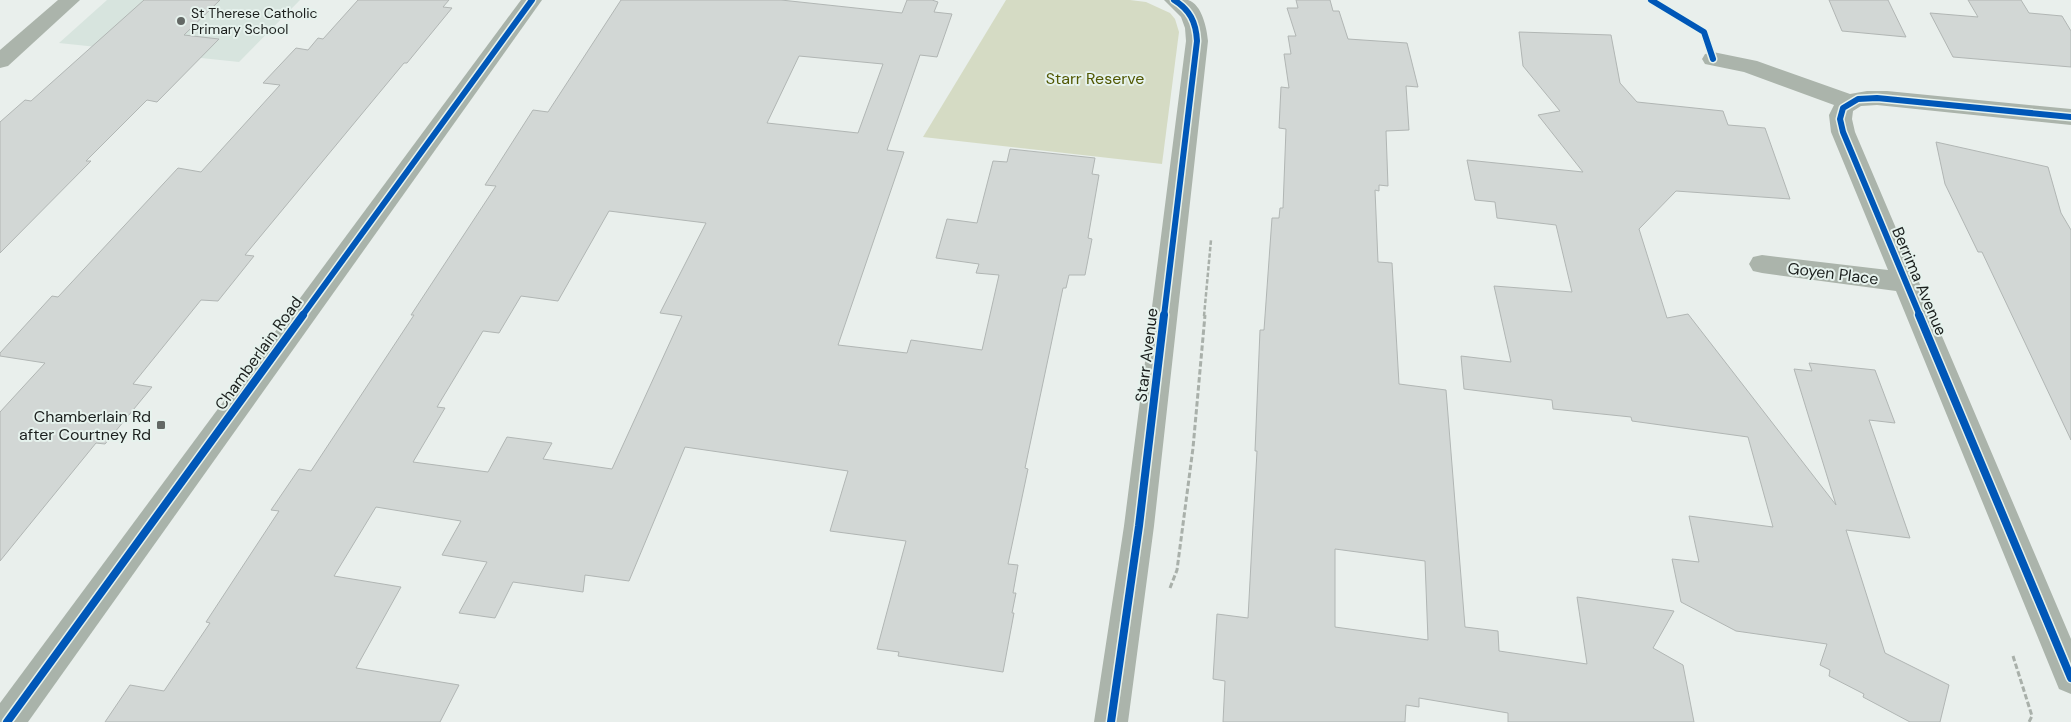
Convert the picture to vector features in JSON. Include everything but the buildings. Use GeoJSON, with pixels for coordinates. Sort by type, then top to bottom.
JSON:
{"type":"FeatureCollection","features":[{"type":"Feature","properties":{"kind":"street"},"geometry":{"type":"LineString","coordinates":[[0,60],[70,0]]}},
{"type":"Feature","properties":{"kind":"street","name":"Chamberlain Road"},"geometry":{"type":"LineString","coordinates":[[7,722],[532,0]]}},
{"type":"Feature","properties":{"kind":"street","name":"Starr Avenue"},"geometry":{"type":"LineString","coordinates":[[1111,722],[1139,526],[1197,41],[1197,28],[1192,15],[1183,5],[1174,0]]}},
{"type":"Feature","properties":{"kind":"street"},"geometry":{"type":"LineString","coordinates":[[1713,59],[1749,66],[1849,102],[1864,99],[1897,100],[2071,117]]}},
{"type":"Feature","properties":{"kind":"street","name":"Berrima Avenue"},"geometry":{"type":"LineString","coordinates":[[1849,102],[1841,109],[1839,118],[1843,132],[2071,678]]}},
{"type":"Feature","properties":{"kind":"street","name":"Goyen Place"},"geometry":{"type":"LineString","coordinates":[[1762,264],[1905,282]]}},
{"type":"Feature","properties":{"kind":"path"},"geometry":{"type":"LineString","coordinates":[[2013,656],[2032,716],[2029,722]]}},
{"type":"Feature","properties":{"kind":"shaded area","name":"St Therese Catholic Primary School"},"geometry":{"type":"Polygon","coordinates":[[[107,0],[300,0],[239,62],[59,43],[107,0]]]}},
{"type":"Feature","properties":{"kind":"green space","name":"Starr Reserve"},"geometry":{"type":"Polygon","coordinates":[[[1006,0],[1130,0],[1146,2],[1170,13],[1175,19],[1179,32],[1162,164],[923,137],[1006,0]]]}},
{"type":"Feature","properties":{"kind":"cycle path"},"geometry":{"type":"LineString","coordinates":[[7,722],[532,0]]}},
{"type":"Feature","properties":{"kind":"cycle path"},"geometry":{"type":"LineString","coordinates":[[1111,722],[1139,526],[1197,41],[1196,28],[1192,17],[1185,8],[1174,0]]}},
{"type":"Feature","properties":{"kind":"cycle path"},"geometry":{"type":"LineString","coordinates":[[1651,0],[1704,32],[1713,59]]}},
{"type":"Feature","properties":{"kind":"cycle path"},"geometry":{"type":"LineString","coordinates":[[2071,117],[1887,98],[1858,99],[1846,105],[1840,115],[1843,132],[2071,678]]}},
{"type":"Feature","properties":{"kind":"place","name":"St Therese Catholic Primary School"},"geometry":{"type":"Point","coordinates":[181,21]}},
{"type":"Feature","properties":{"kind":"place","name":"Chamberlain Rd after Courtney Rd"},"geometry":{"type":"Point","coordinates":[161,425]}}]}
